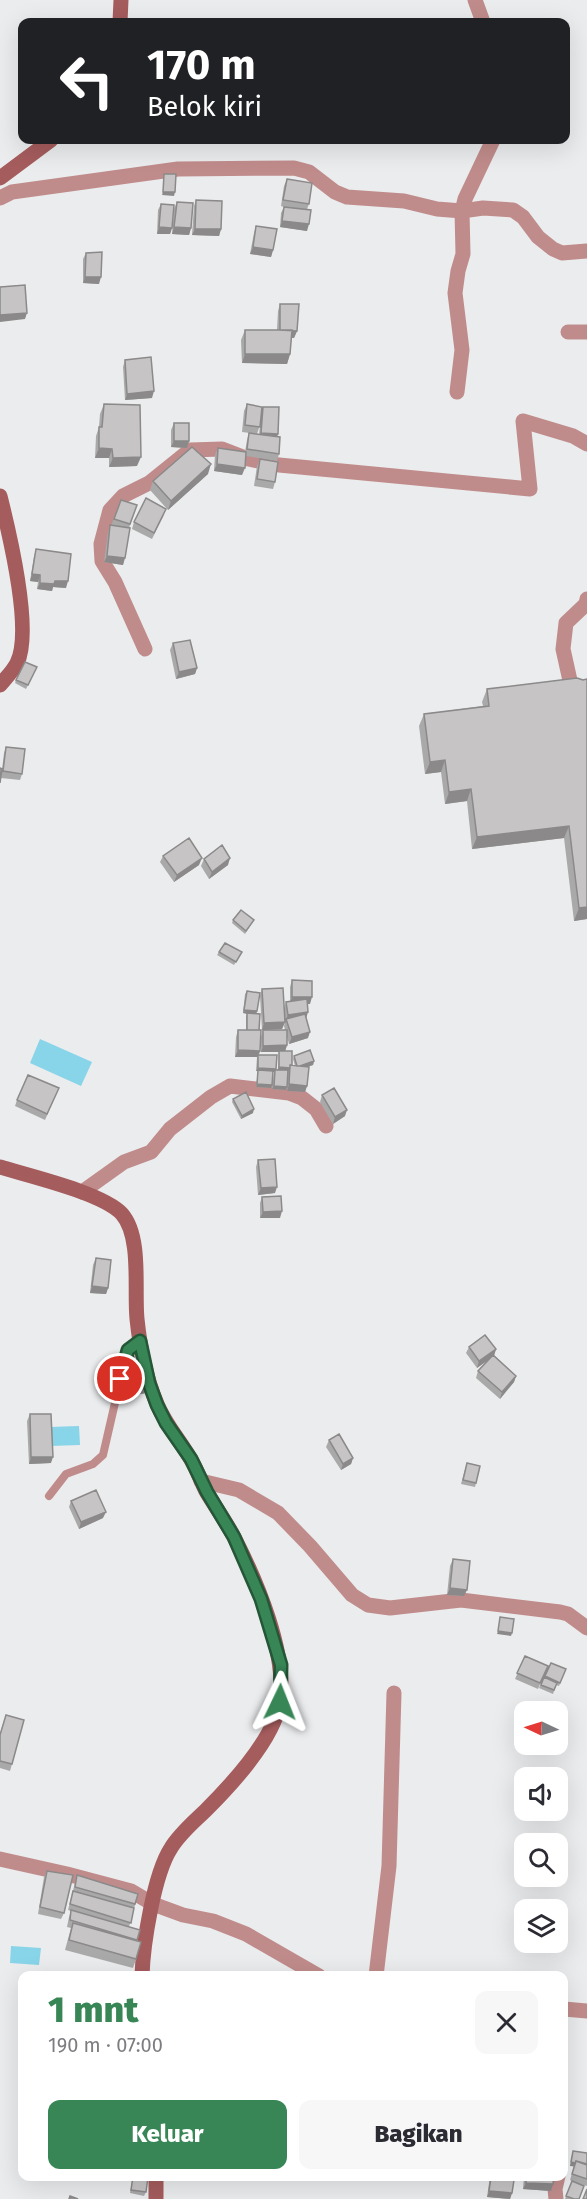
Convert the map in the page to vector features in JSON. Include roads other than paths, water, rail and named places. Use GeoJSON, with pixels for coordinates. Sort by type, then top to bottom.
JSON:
{"type":"FeatureCollection","features":[{"type":"Feature","properties":{"kind":"street"},"geometry":{"type":"LineString","coordinates":[[120,18],[121,0]]}},
{"type":"Feature","properties":{"kind":"street"},"geometry":{"type":"LineString","coordinates":[[475,0],[482,18]]}},
{"type":"Feature","properties":{"kind":"street"},"geometry":{"type":"LineString","coordinates":[[0,178],[46,144]]}},
{"type":"Feature","properties":{"kind":"street"},"geometry":{"type":"LineString","coordinates":[[456,392],[462,350],[455,293],[463,254],[462,211],[465,199],[491,144]]}},
{"type":"Feature","properties":{"kind":"street"},"geometry":{"type":"LineString","coordinates":[[0,198],[12,192],[178,169],[294,168],[309,172],[335,192],[347,197],[404,201],[437,209],[462,211],[483,208],[513,210],[523,217],[538,237],[553,249],[562,253],[587,251]]}},
{"type":"Feature","properties":{"kind":"street"},"geometry":{"type":"LineString","coordinates":[[567,332],[587,332]]}},
{"type":"Feature","properties":{"kind":"street"},"geometry":{"type":"LineString","coordinates":[[145,650],[115,582],[102,561],[101,544],[110,510],[123,496],[149,483],[190,450],[222,449],[248,459],[279,465],[530,489],[523,421],[573,436],[587,444]]}},
{"type":"Feature","properties":{"kind":"street"},"geometry":{"type":"LineString","coordinates":[[0,496],[14,558],[22,612],[22,641],[17,663],[0,685]]}},
{"type":"Feature","properties":{"kind":"street"},"geometry":{"type":"LineString","coordinates":[[572,685],[563,649],[566,623],[586,604],[587,599]]}},
{"type":"Feature","properties":{"kind":"street"},"geometry":{"type":"LineString","coordinates":[[82,1192],[124,1162],[151,1152],[170,1129],[211,1097],[230,1086],[289,1093],[302,1098],[316,1109],[326,1125]]}},
{"type":"Feature","properties":{"kind":"street"},"geometry":{"type":"LineString","coordinates":[[0,1167],[82,1192],[117,1210],[127,1221],[135,1252],[140,1341],[149,1383],[166,1423],[191,1459],[201,1481],[234,1537],[261,1599],[281,1665],[280,1702],[272,1727],[250,1760],[171,1848],[160,1871],[145,1946],[142,1971]]}},
{"type":"Feature","properties":{"kind":"street"},"geometry":{"type":"LineString","coordinates":[[201,1481],[239,1490],[278,1513],[352,1595],[368,1605],[390,1608],[461,1600],[483,1602],[560,1612],[568,1614],[587,1628]]}},
{"type":"Feature","properties":{"kind":"street"},"geometry":{"type":"LineString","coordinates":[[377,1971],[389,1866],[394,1693]]}},
{"type":"Feature","properties":{"kind":"street"},"geometry":{"type":"LineString","coordinates":[[0,1859],[131,1891],[153,1904],[183,1915],[213,1921],[246,1934],[310,1971]]}},
{"type":"Feature","properties":{"kind":"street"},"geometry":{"type":"LineString","coordinates":[[568,2009],[587,2011]]}},
{"type":"Feature","properties":{"kind":"street"},"geometry":{"type":"LineString","coordinates":[[156,2181],[156,2199]]}},
{"type":"Feature","properties":{"kind":"street"},"geometry":{"type":"LineString","coordinates":[[556,2199],[557,2181]]}},
{"type":"Feature","properties":{"kind":"lane"},"geometry":{"type":"LineString","coordinates":[[49,1496],[66,1474],[93,1464],[103,1455],[126,1355],[128,1350],[140,1341]]}},
{"type":"Feature","properties":{"kind":"water"},"geometry":{"type":"Polygon","coordinates":[[[40,1039],[92,1062],[81,1086],[30,1063],[40,1039]]]}},
{"type":"Feature","properties":{"kind":"water"},"geometry":{"type":"Polygon","coordinates":[[[79,1426],[80,1445],[50,1446],[50,1427],[79,1426]]]}},
{"type":"Feature","properties":{"kind":"water"},"geometry":{"type":"Polygon","coordinates":[[[11,1946],[41,1948],[39,1965],[10,1963],[11,1946]]]}}]}
